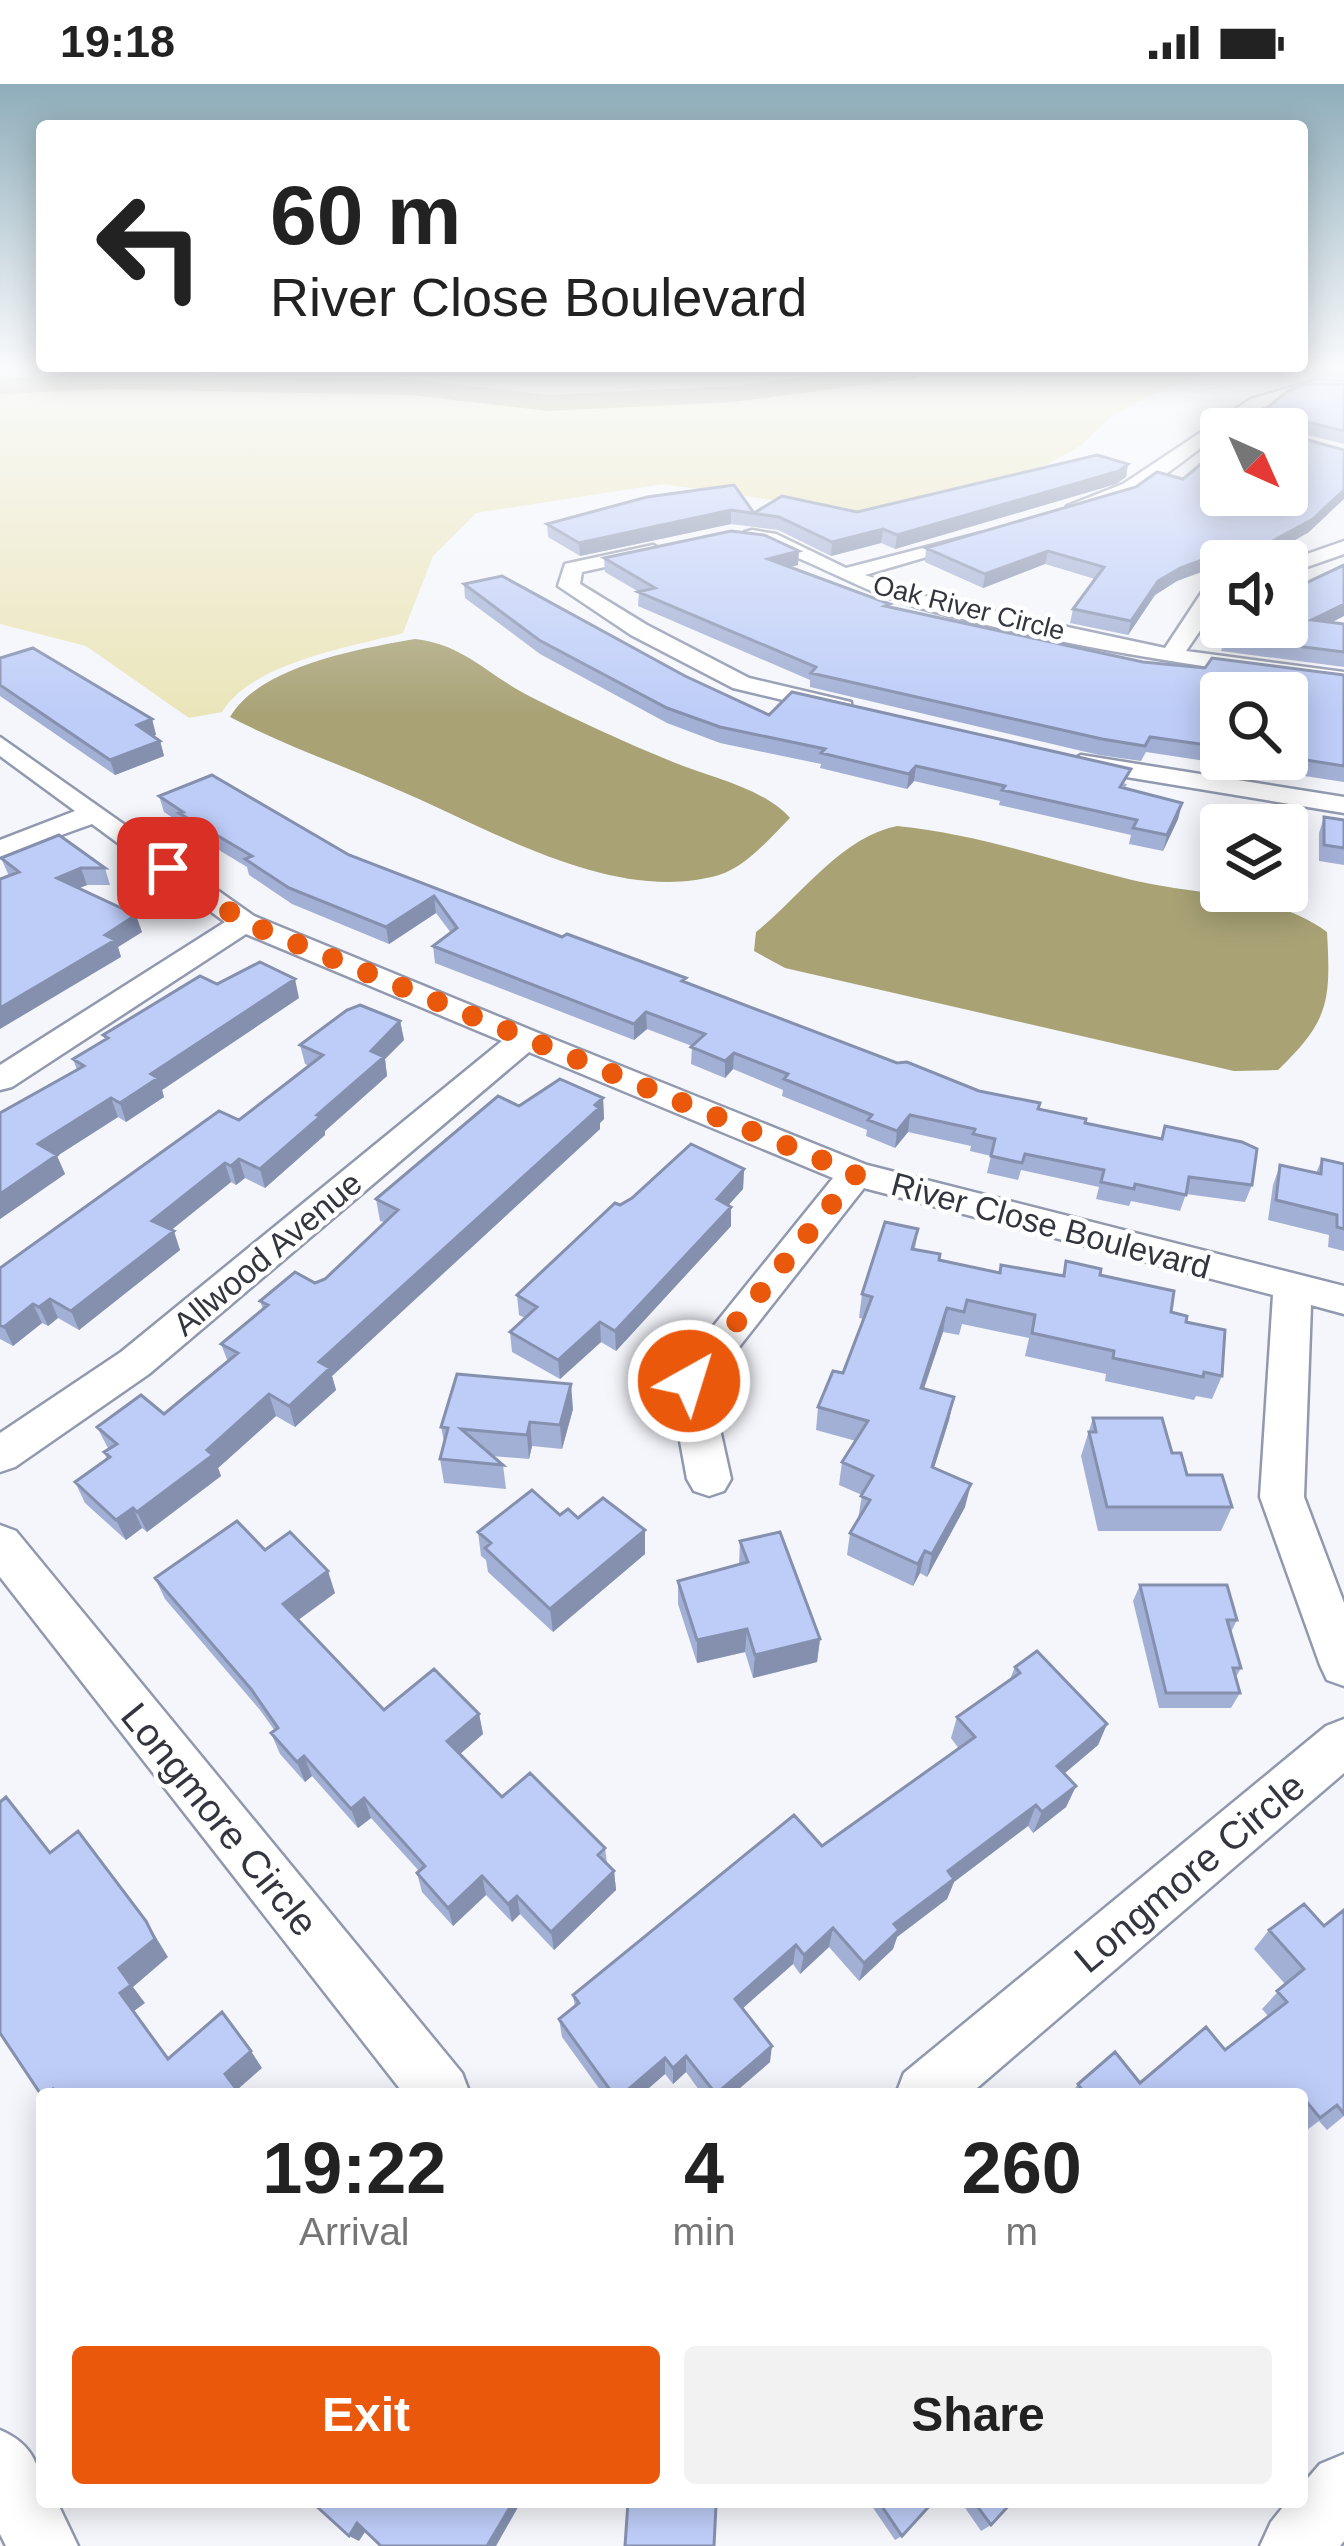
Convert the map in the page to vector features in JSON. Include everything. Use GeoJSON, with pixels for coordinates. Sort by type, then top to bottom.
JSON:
{"type":"FeatureCollection","features":[{"type":"Feature","properties":{"kind":"street"},"geometry":{"type":"LineString","coordinates":[[1060,511],[1134,485]]}},
{"type":"Feature","properties":{"kind":"street"},"geometry":{"type":"LineString","coordinates":[[844,575],[996,530]]}},
{"type":"Feature","properties":{"kind":"street","name":"Oak River Circle"},"geometry":{"type":"LineString","coordinates":[[730,534],[770,538],[844,575],[922,602],[1171,656],[1344,679]]}},
{"type":"Feature","properties":{"kind":"street"},"geometry":{"type":"LineString","coordinates":[[684,544],[572,568],[569,586],[639,630],[741,683],[875,714]]}},
{"type":"Feature","properties":{"kind":"street"},"geometry":{"type":"LineString","coordinates":[[1308,560],[1344,547]]}},
{"type":"Feature","properties":{"kind":"street"},"geometry":{"type":"LineString","coordinates":[[1171,656],[1200,612]]}},
{"type":"Feature","properties":{"kind":"street","name":"River Close Boulevard"},"geometry":{"type":"LineString","coordinates":[[0,744],[244,922],[525,1039],[856,1174],[1344,1300]]}},
{"type":"Feature","properties":{"kind":"street"},"geometry":{"type":"LineString","coordinates":[[1053,756],[1344,805]]}},
{"type":"Feature","properties":{"kind":"street"},"geometry":{"type":"LineString","coordinates":[[0,849],[93,814]]}},
{"type":"Feature","properties":{"kind":"street"},"geometry":{"type":"LineString","coordinates":[[0,1080],[244,922]]}},
{"type":"Feature","properties":{"kind":"street","name":"Allwood Avenue"},"geometry":{"type":"LineString","coordinates":[[0,1455],[135,1363],[525,1039]]}},
{"type":"Feature","properties":{"kind":"street"},"geometry":{"type":"LineString","coordinates":[[710,1479],[689,1381],[856,1174]]}},
{"type":"Feature","properties":{"kind":"street"},"geometry":{"type":"LineString","coordinates":[[1293,1288],[1282,1497],[1344,1665]]}},
{"type":"Feature","properties":{"kind":"street","name":"Longmore Circle"},"geometry":{"type":"LineString","coordinates":[[0,1544],[436,2088]]}},
{"type":"Feature","properties":{"kind":"street","name":"Longmore Circle"},"geometry":{"type":"LineString","coordinates":[[932,2088],[1344,1742]]}},
{"type":"Feature","properties":{"kind":"street"},"geometry":{"type":"LineString","coordinates":[[0,2464],[43,2546]]}},
{"type":"Feature","properties":{"kind":"street"},"geometry":{"type":"LineString","coordinates":[[1295,2546],[1344,2488]]}},
{"type":"Feature","properties":{"kind":"shaded area"},"geometry":{"type":"Polygon","coordinates":[[[0,485],[657,485],[476,513],[433,556],[403,633],[277,669],[236,695],[222,712],[189,718],[86,646],[0,624],[0,485]]]}},
{"type":"Feature","properties":{"kind":"shaded area"},"geometry":{"type":"Polygon","coordinates":[[[669,485],[980,485],[876,515],[669,485]]]}},
{"type":"Feature","properties":{"kind":"shaded area"},"geometry":{"type":"Polygon","coordinates":[[[415,639],[447,647],[529,696],[600,730],[751,791],[790,818],[729,871],[678,882],[636,880],[550,857],[230,717],[244,699],[287,673],[339,655],[415,639]]]}},
{"type":"Feature","properties":{"kind":"shaded area"},"geometry":{"type":"Polygon","coordinates":[[[897,826],[927,830],[1200,892],[1200,912],[1289,912],[1307,919],[1327,932],[1323,1009],[1308,1038],[1278,1070],[1234,1071],[785,968],[754,951],[756,932],[839,855],[897,826]]]}},
{"type":"Feature","properties":{"kind":"building"},"geometry":{"type":"Polygon","coordinates":[[[734,485],[754,513],[782,496],[857,512],[971,485],[1071,485],[897,535],[883,529],[832,542],[779,517],[731,510],[579,543],[547,524],[647,497],[734,485]]]}},
{"type":"Feature","properties":{"kind":"building"},"geometry":{"type":"Polygon","coordinates":[[[1200,485],[1200,516],[1308,516],[1308,485],[1344,485],[1344,490],[1313,519],[1274,540],[1200,540],[1200,561],[1158,581],[1131,621],[1073,609],[1104,567],[1048,551],[985,574],[926,548],[1136,487],[1200,485]]]}},
{"type":"Feature","properties":{"kind":"building"},"geometry":{"type":"Polygon","coordinates":[[[731,531],[764,535],[799,551],[768,559],[890,604],[885,606],[1143,662],[1205,668],[1212,658],[1344,675],[1344,766],[1308,760],[1308,672],[1200,672],[1200,744],[1150,737],[1145,746],[811,673],[816,667],[638,592],[655,588],[604,558],[731,531]]]}},
{"type":"Feature","properties":{"kind":"building"},"geometry":{"type":"Polygon","coordinates":[[[1344,565],[1344,604],[1312,620],[1344,624],[1344,652],[1308,647],[1308,582],[1344,565]]]}},
{"type":"Feature","properties":{"kind":"building"},"geometry":{"type":"Polygon","coordinates":[[[502,576],[685,676],[769,715],[792,692],[1131,769],[1120,787],[1182,803],[1167,835],[1133,828],[1137,820],[1002,790],[1005,786],[916,766],[909,774],[821,753],[825,749],[720,727],[667,708],[539,640],[464,584],[502,576]]]}},
{"type":"Feature","properties":{"kind":"building"},"geometry":{"type":"Polygon","coordinates":[[[33,648],[152,719],[137,725],[160,741],[110,760],[0,685],[0,658],[33,648]]]}},
{"type":"Feature","properties":{"kind":"building"},"geometry":{"type":"Polygon","coordinates":[[[212,775],[349,855],[562,937],[567,934],[686,978],[682,981],[897,1063],[907,1062],[979,1091],[1040,1103],[1038,1109],[1086,1119],[1085,1123],[1162,1139],[1165,1126],[1242,1142],[1257,1149],[1252,1185],[1189,1177],[1186,1195],[1135,1184],[1134,1189],[1101,1182],[1104,1170],[1025,1154],[1022,1163],[991,1156],[995,1139],[973,1134],[975,1129],[910,1115],[897,1131],[868,1120],[872,1115],[784,1079],[788,1074],[734,1053],[725,1061],[691,1047],[705,1034],[646,1012],[634,1024],[433,946],[457,928],[434,896],[386,927],[289,888],[245,859],[252,856],[159,796],[212,775]]]}},
{"type":"Feature","properties":{"kind":"building"},"geometry":{"type":"Polygon","coordinates":[[[1324,817],[1344,820],[1344,848],[1324,845],[1324,817]]]}},
{"type":"Feature","properties":{"kind":"building"},"geometry":{"type":"Polygon","coordinates":[[[59,835],[105,868],[81,868],[57,878],[136,915],[105,935],[115,940],[0,1008],[0,879],[19,872],[1,858],[59,835]]]}},
{"type":"Feature","properties":{"kind":"building"},"geometry":{"type":"Polygon","coordinates":[[[260,962],[295,979],[151,1074],[158,1078],[120,1103],[111,1098],[38,1144],[57,1155],[0,1194],[0,1113],[84,1066],[73,1059],[108,1038],[103,1035],[200,976],[217,984],[260,962]]]}},
{"type":"Feature","properties":{"kind":"building"},"geometry":{"type":"Polygon","coordinates":[[[360,1005],[400,1021],[371,1051],[384,1057],[317,1115],[321,1116],[260,1169],[239,1159],[231,1166],[225,1163],[152,1221],[174,1231],[71,1311],[50,1299],[39,1307],[33,1304],[4,1327],[0,1325],[0,1268],[219,1111],[239,1120],[323,1055],[300,1045],[360,1005]]]}},
{"type":"Feature","properties":{"kind":"building"},"geometry":{"type":"Polygon","coordinates":[[[560,1079],[603,1098],[595,1105],[599,1108],[319,1362],[330,1368],[289,1406],[269,1394],[207,1450],[213,1455],[137,1512],[133,1508],[116,1520],[75,1482],[110,1457],[104,1452],[117,1444],[97,1427],[141,1395],[164,1414],[238,1353],[221,1344],[268,1305],[260,1301],[295,1272],[315,1283],[325,1279],[398,1210],[376,1199],[498,1096],[519,1106],[560,1079]]]}},
{"type":"Feature","properties":{"kind":"building"},"geometry":{"type":"Polygon","coordinates":[[[691,1144],[744,1169],[717,1199],[731,1207],[615,1331],[600,1322],[558,1360],[510,1332],[537,1307],[517,1295],[615,1203],[632,1198],[691,1144]]]}},
{"type":"Feature","properties":{"kind":"building"},"geometry":{"type":"Polygon","coordinates":[[[1322,1159],[1344,1164],[1344,1229],[1337,1227],[1337,1215],[1276,1200],[1280,1165],[1321,1174],[1322,1159]]]}},
{"type":"Feature","properties":{"kind":"building"},"geometry":{"type":"Polygon","coordinates":[[[885,1222],[918,1229],[912,1249],[940,1254],[939,1260],[1000,1273],[1001,1265],[1064,1276],[1066,1261],[1101,1269],[1100,1275],[1174,1291],[1171,1312],[1187,1316],[1186,1322],[1225,1330],[1222,1376],[1204,1372],[1203,1377],[1113,1358],[1114,1351],[1032,1333],[1035,1315],[967,1300],[964,1312],[947,1308],[921,1388],[954,1397],[932,1467],[971,1484],[932,1554],[925,1551],[918,1564],[850,1533],[870,1500],[861,1496],[873,1476],[842,1462],[868,1421],[818,1407],[833,1371],[843,1373],[872,1297],[862,1294],[885,1222]]]}},
{"type":"Feature","properties":{"kind":"building"},"geometry":{"type":"Polygon","coordinates":[[[457,1374],[571,1384],[560,1425],[530,1422],[527,1435],[461,1429],[503,1465],[440,1459],[448,1428],[441,1427],[457,1374]]]}},
{"type":"Feature","properties":{"kind":"building"},"geometry":{"type":"Polygon","coordinates":[[[1093,1418],[1162,1418],[1172,1453],[1181,1453],[1187,1475],[1222,1475],[1232,1507],[1107,1507],[1089,1432],[1096,1432],[1093,1418]]]}},
{"type":"Feature","properties":{"kind":"building"},"geometry":{"type":"Polygon","coordinates":[[[532,1490],[560,1515],[568,1509],[578,1518],[603,1498],[645,1530],[550,1609],[485,1548],[491,1543],[478,1532],[532,1490]]]}},
{"type":"Feature","properties":{"kind":"building"},"geometry":{"type":"Polygon","coordinates":[[[237,1521],[265,1550],[290,1532],[328,1571],[283,1604],[384,1710],[434,1669],[479,1714],[447,1741],[502,1797],[530,1773],[605,1848],[598,1855],[614,1871],[551,1932],[517,1896],[508,1904],[482,1876],[448,1908],[417,1873],[425,1866],[364,1798],[351,1809],[304,1756],[297,1762],[271,1733],[278,1728],[251,1689],[155,1578],[237,1521]]]}},
{"type":"Feature","properties":{"kind":"building"},"geometry":{"type":"Polygon","coordinates":[[[780,1532],[820,1639],[755,1655],[747,1629],[697,1640],[678,1581],[748,1562],[740,1541],[780,1532]]]}},
{"type":"Feature","properties":{"kind":"building"},"geometry":{"type":"Polygon","coordinates":[[[1140,1585],[1227,1585],[1237,1620],[1227,1620],[1241,1668],[1233,1668],[1240,1693],[1166,1693],[1140,1585]]]}},
{"type":"Feature","properties":{"kind":"building"},"geometry":{"type":"Polygon","coordinates":[[[1037,1651],[1107,1724],[1057,1766],[1076,1786],[1042,1812],[1036,1805],[948,1871],[954,1879],[894,1924],[899,1930],[864,1963],[833,1928],[804,1955],[796,1945],[735,1999],[772,2046],[723,2088],[711,2088],[686,2056],[673,2068],[665,2058],[630,2088],[609,2088],[559,2019],[579,2003],[573,1995],[794,1815],[822,1846],[975,1737],[957,1717],[1020,1673],[1015,1667],[1037,1651]]]}},
{"type":"Feature","properties":{"kind":"building"},"geometry":{"type":"Polygon","coordinates":[[[6,1797],[50,1853],[78,1831],[155,1939],[119,1968],[131,1985],[120,1993],[168,2059],[222,2012],[251,2051],[225,2074],[236,2088],[37,2088],[0,2033],[0,1802],[6,1797]]]}},
{"type":"Feature","properties":{"kind":"building"},"geometry":{"type":"Polygon","coordinates":[[[1304,1904],[1324,1926],[1344,1910],[1344,2114],[1337,2105],[1320,2118],[1308,2103],[1308,2088],[1081,2088],[1078,2084],[1115,2052],[1140,2083],[1206,2027],[1225,2050],[1287,2002],[1277,1991],[1304,1969],[1269,1930],[1304,1904]]]}},
{"type":"Feature","properties":{"kind":"building"},"geometry":{"type":"Polygon","coordinates":[[[318,2508],[509,2508],[487,2546],[381,2546],[357,2523],[349,2536],[318,2508]]]}},
{"type":"Feature","properties":{"kind":"building"},"geometry":{"type":"Polygon","coordinates":[[[628,2508],[716,2508],[714,2546],[625,2546],[628,2508]]]}},
{"type":"Feature","properties":{"kind":"building"},"geometry":{"type":"Polygon","coordinates":[[[883,2508],[928,2508],[902,2536],[883,2508]]]}},
{"type":"Feature","properties":{"kind":"building"},"geometry":{"type":"Polygon","coordinates":[[[978,2508],[1007,2508],[991,2525],[978,2508]]]}},
{"type":"Feature","properties":{"kind":"route"},"geometry":{"type":"LineString","coordinates":[[168,868],[244,922],[856,1174],[689,1381]]}}]}
